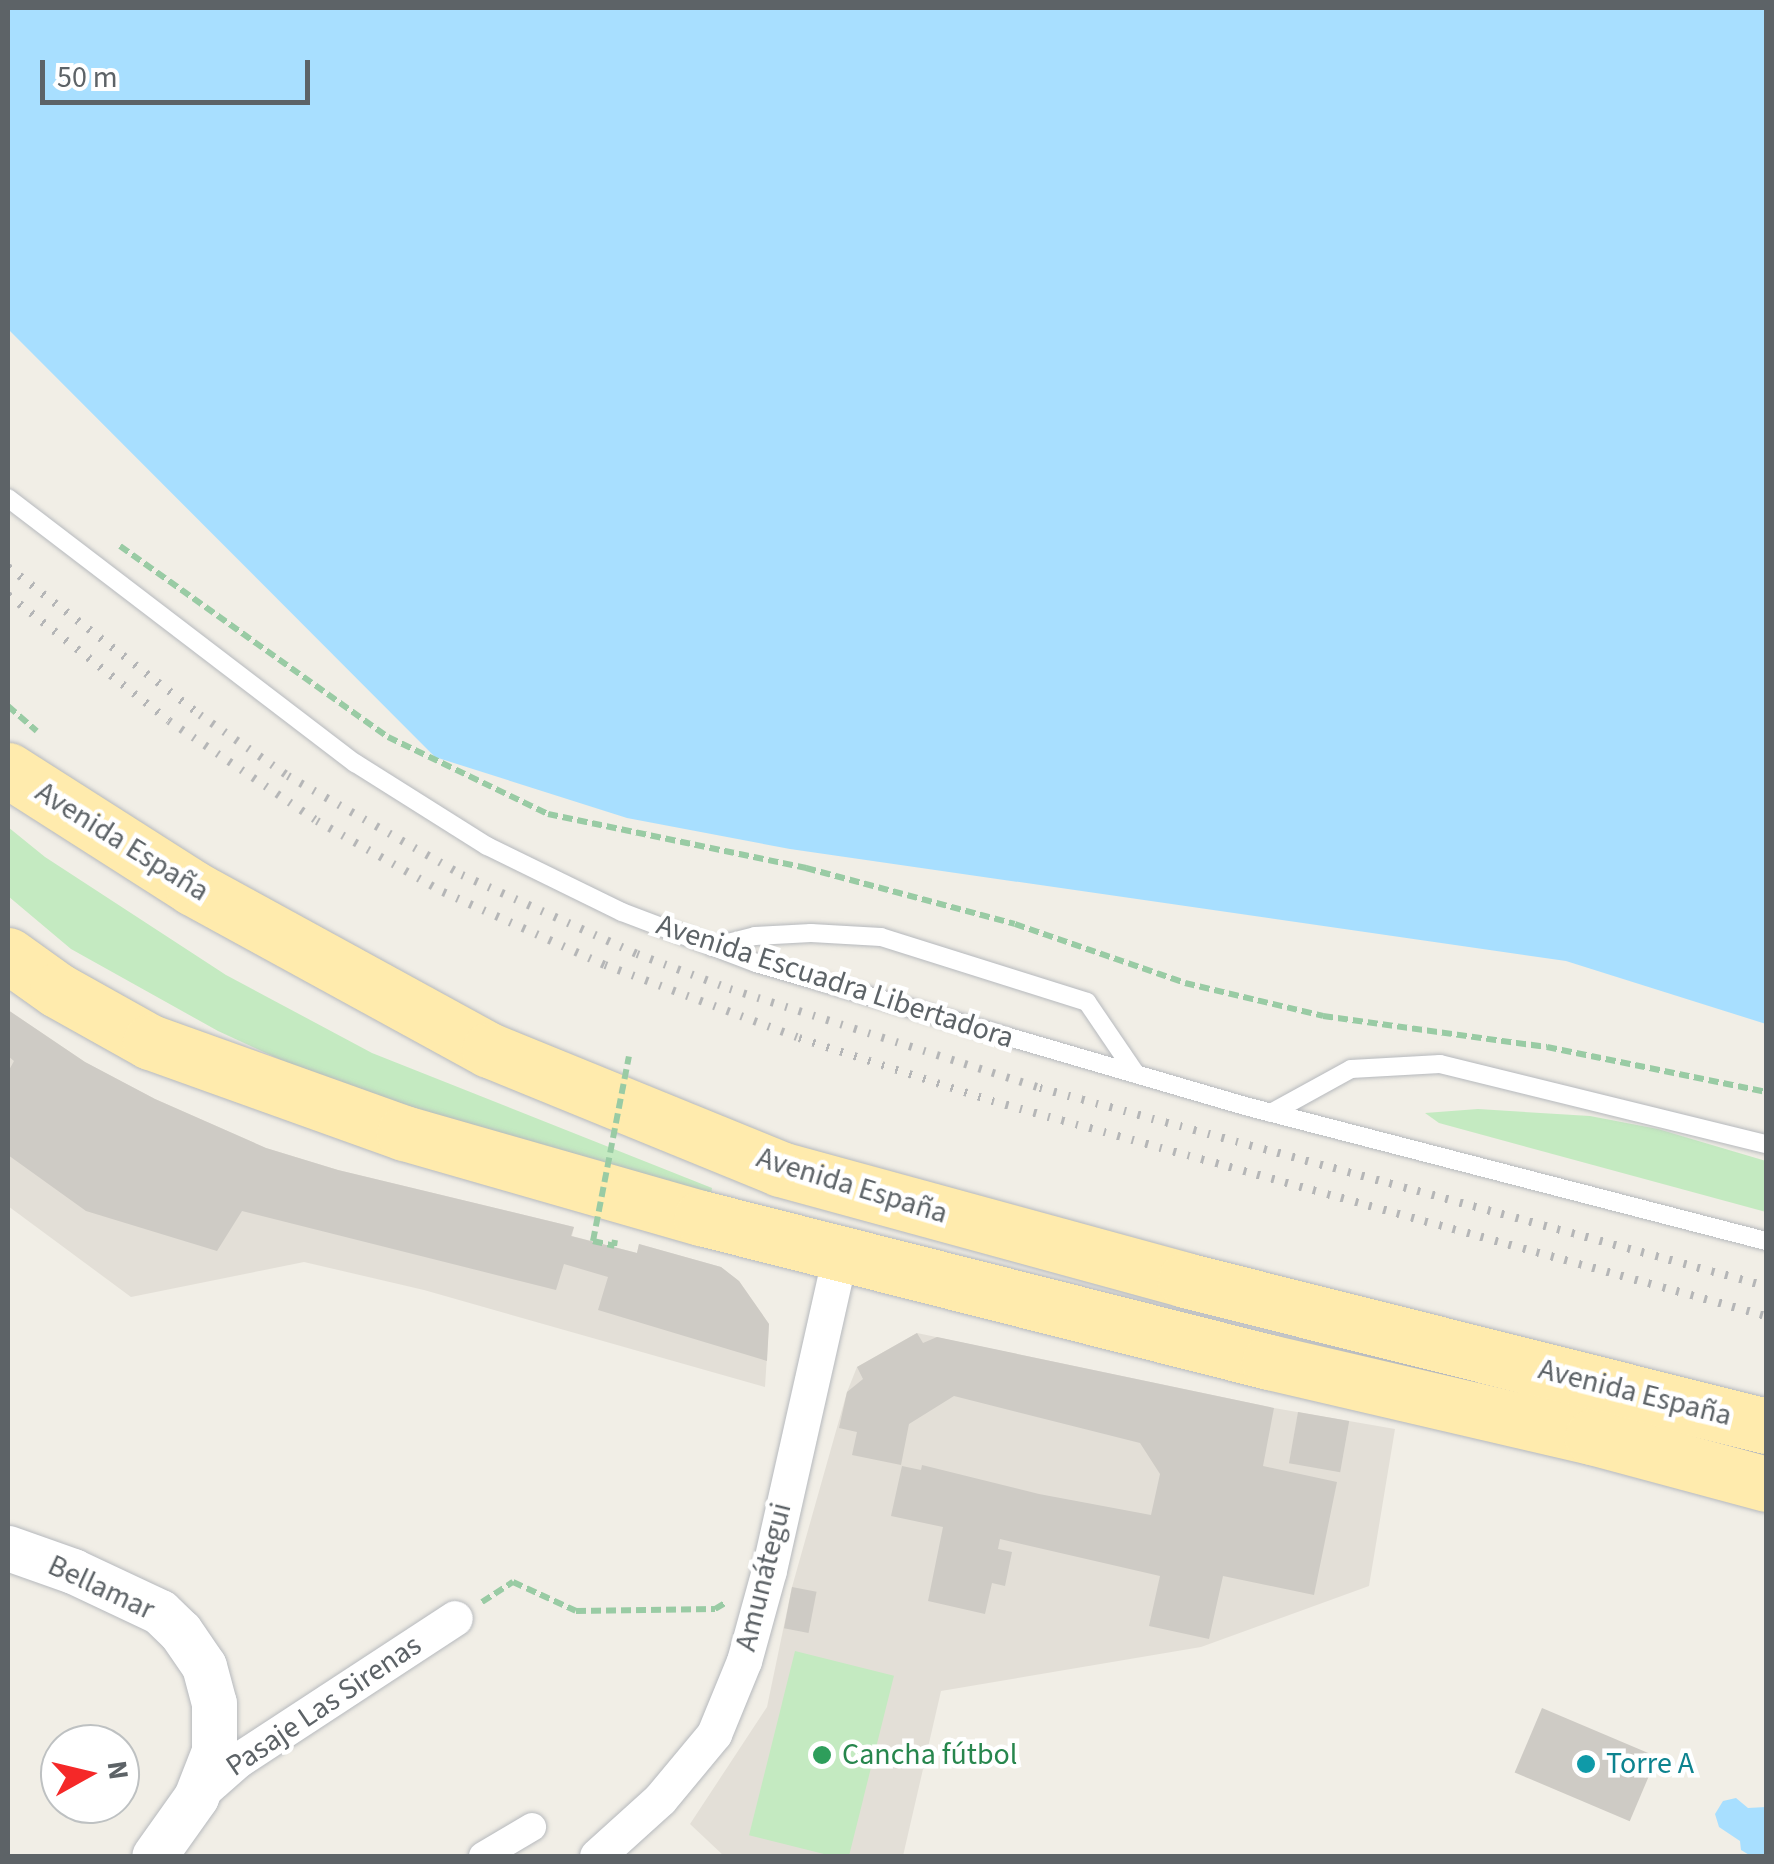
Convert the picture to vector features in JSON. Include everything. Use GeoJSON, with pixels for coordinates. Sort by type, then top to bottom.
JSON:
{"type":"FeatureCollection","features":[{"type":"Feature","properties":{"kind":"main road","name":"Avenida España"},"geometry":{"type":"LineString","coordinates":[[8,770],[194,888],[489,1050],[780,1168],[1184,1280],[1766,1426]]}},
{"type":"Feature","properties":{"kind":"main road","name":"Avenida España"},"geometry":{"type":"LineString","coordinates":[[8,955],[103,1018],[200,1064],[404,1133],[701,1218],[842,1250],[1198,1344],[1592,1436],[1766,1484]]}},
{"type":"Feature","properties":{"kind":"street","name":"Amunátegui"},"geometry":{"type":"LineString","coordinates":[[596,1856],[660,1799],[714,1734],[744,1661],[770,1570],[842,1250]]}},
{"type":"Feature","properties":{"kind":"street","name":"Bellamar"},"geometry":{"type":"LineString","coordinates":[[8,1548],[125,1593],[160,1612],[180,1631],[204,1666],[214,1703],[214,1751],[196,1796],[154,1856]]}},
{"type":"Feature","properties":{"kind":"street","name":"Pasaje Las Sirenas"},"geometry":{"type":"LineString","coordinates":[[196,1796],[238,1760],[455,1618]]}},
{"type":"Feature","properties":{"kind":"street"},"geometry":{"type":"LineString","coordinates":[[483,1856],[532,1827]]}},
{"type":"Feature","properties":{"kind":"lane","name":"Avenida Escuadra Libertadora"},"geometry":{"type":"LineString","coordinates":[[8,498],[355,763],[420,806],[556,882],[712,947],[1136,1074],[1271,1113],[1766,1241]]}},
{"type":"Feature","properties":{"kind":"lane"},"geometry":{"type":"LineString","coordinates":[[712,947],[774,935],[882,936],[1088,1002],[1136,1074]]}},
{"type":"Feature","properties":{"kind":"lane"},"geometry":{"type":"LineString","coordinates":[[1271,1113],[1351,1070],[1440,1064],[1766,1144]]}},
{"type":"Feature","properties":{"kind":"path"},"geometry":{"type":"LineString","coordinates":[[118,544],[388,737],[548,814],[825,873],[1016,924],[1185,983],[1323,1016],[1547,1046],[1766,1092]]}},
{"type":"Feature","properties":{"kind":"path"},"geometry":{"type":"LineString","coordinates":[[593,1241],[629,1056]]}},
{"type":"Feature","properties":{"kind":"path"},"geometry":{"type":"LineString","coordinates":[[455,1618],[512,1582],[576,1612],[715,1609],[733,1599],[745,1582],[770,1570]]}},
{"type":"Feature","properties":{"kind":"shaded area"},"geometry":{"type":"Polygon","coordinates":[[[8,1010],[85,1062],[155,1099],[266,1148],[338,1170],[574,1227],[572,1236],[637,1253],[639,1244],[721,1267],[739,1281],[769,1324],[765,1387],[424,1290],[304,1262],[131,1297],[8,1206],[8,1010]]]}},
{"type":"Feature","properties":{"kind":"shaded area"},"geometry":{"type":"Polygon","coordinates":[[[917,1333],[1274,1408],[1395,1429],[1369,1586],[1201,1647],[941,1691],[903,1856],[724,1856],[690,1824],[767,1707],[792,1587],[847,1392],[857,1367],[917,1333]]]}},
{"type":"Feature","properties":{"kind":"green space"},"geometry":{"type":"Polygon","coordinates":[[[8,827],[45,857],[226,975],[372,1053],[712,1188],[711,1196],[344,1089],[218,1031],[71,949],[8,896],[8,827]]]}},
{"type":"Feature","properties":{"kind":"green space"},"geometry":{"type":"Polygon","coordinates":[[[1478,1109],[1590,1116],[1658,1129],[1766,1161],[1766,1212],[1439,1123],[1425,1113],[1478,1109]]]}},
{"type":"Feature","properties":{"kind":"green space","name":"Cancha fútbol"},"geometry":{"type":"Polygon","coordinates":[[[795,1651],[894,1676],[849,1856],[832,1856],[749,1835],[795,1651]]]}},
{"type":"Feature","properties":{"kind":"water"},"geometry":{"type":"Polygon","coordinates":[[[8,8],[1766,8],[1766,1024],[1566,961],[790,849],[627,818],[435,757],[8,329],[8,8]]]}},
{"type":"Feature","properties":{"kind":"water"},"geometry":{"type":"Polygon","coordinates":[[[1736,1798],[1748,1808],[1766,1807],[1766,1856],[1751,1856],[1741,1850],[1740,1841],[1719,1827],[1715,1814],[1723,1801],[1736,1798]]]}},
{"type":"Feature","properties":{"kind":"building"},"geometry":{"type":"Polygon","coordinates":[[[8,1010],[85,1062],[155,1099],[266,1148],[338,1170],[574,1227],[571,1236],[637,1253],[639,1244],[721,1267],[739,1281],[769,1324],[767,1361],[598,1310],[608,1277],[564,1264],[556,1290],[242,1211],[217,1251],[86,1211],[8,1155],[8,1072],[14,1061],[8,1056],[8,1010]]]}},
{"type":"Feature","properties":{"kind":"building"},"geometry":{"type":"Polygon","coordinates":[[[917,1333],[923,1343],[937,1337],[1274,1408],[1263,1466],[1337,1482],[1314,1595],[1223,1576],[1209,1639],[1149,1626],[1160,1576],[1000,1539],[998,1549],[1012,1552],[1005,1586],[992,1583],[985,1614],[928,1601],[943,1527],[891,1516],[902,1466],[921,1470],[922,1465],[1039,1494],[1151,1515],[1160,1474],[1140,1443],[954,1396],[909,1424],[901,1465],[852,1455],[857,1432],[839,1428],[847,1392],[863,1379],[857,1367],[917,1333]]]}},
{"type":"Feature","properties":{"kind":"building"},"geometry":{"type":"Polygon","coordinates":[[[1298,1412],[1349,1421],[1340,1472],[1289,1463],[1298,1412]]]}},
{"type":"Feature","properties":{"kind":"building"},"geometry":{"type":"Polygon","coordinates":[[[792,1587],[817,1592],[809,1633],[784,1628],[792,1587]]]}},
{"type":"Feature","properties":{"kind":"building","name":"Torre A"},"geometry":{"type":"Polygon","coordinates":[[[1542,1708],[1657,1757],[1630,1821],[1515,1772],[1542,1708]]]}},
{"type":"Feature","properties":{"kind":"railway"},"geometry":{"type":"LineString","coordinates":[[8,567],[200,715],[288,776],[462,875],[637,954],[730,989],[1040,1088],[1766,1286]]}},
{"type":"Feature","properties":{"kind":"railway"},"geometry":{"type":"LineString","coordinates":[[8,595],[169,721],[317,821],[443,892],[605,965],[799,1038],[992,1101],[1766,1316]]}},
{"type":"Feature","properties":{"kind":"place","name":"Cancha fútbol"},"geometry":{"type":"Point","coordinates":[822,1755]}},
{"type":"Feature","properties":{"kind":"place","name":"Torre A"},"geometry":{"type":"Point","coordinates":[1586,1764]}}]}
